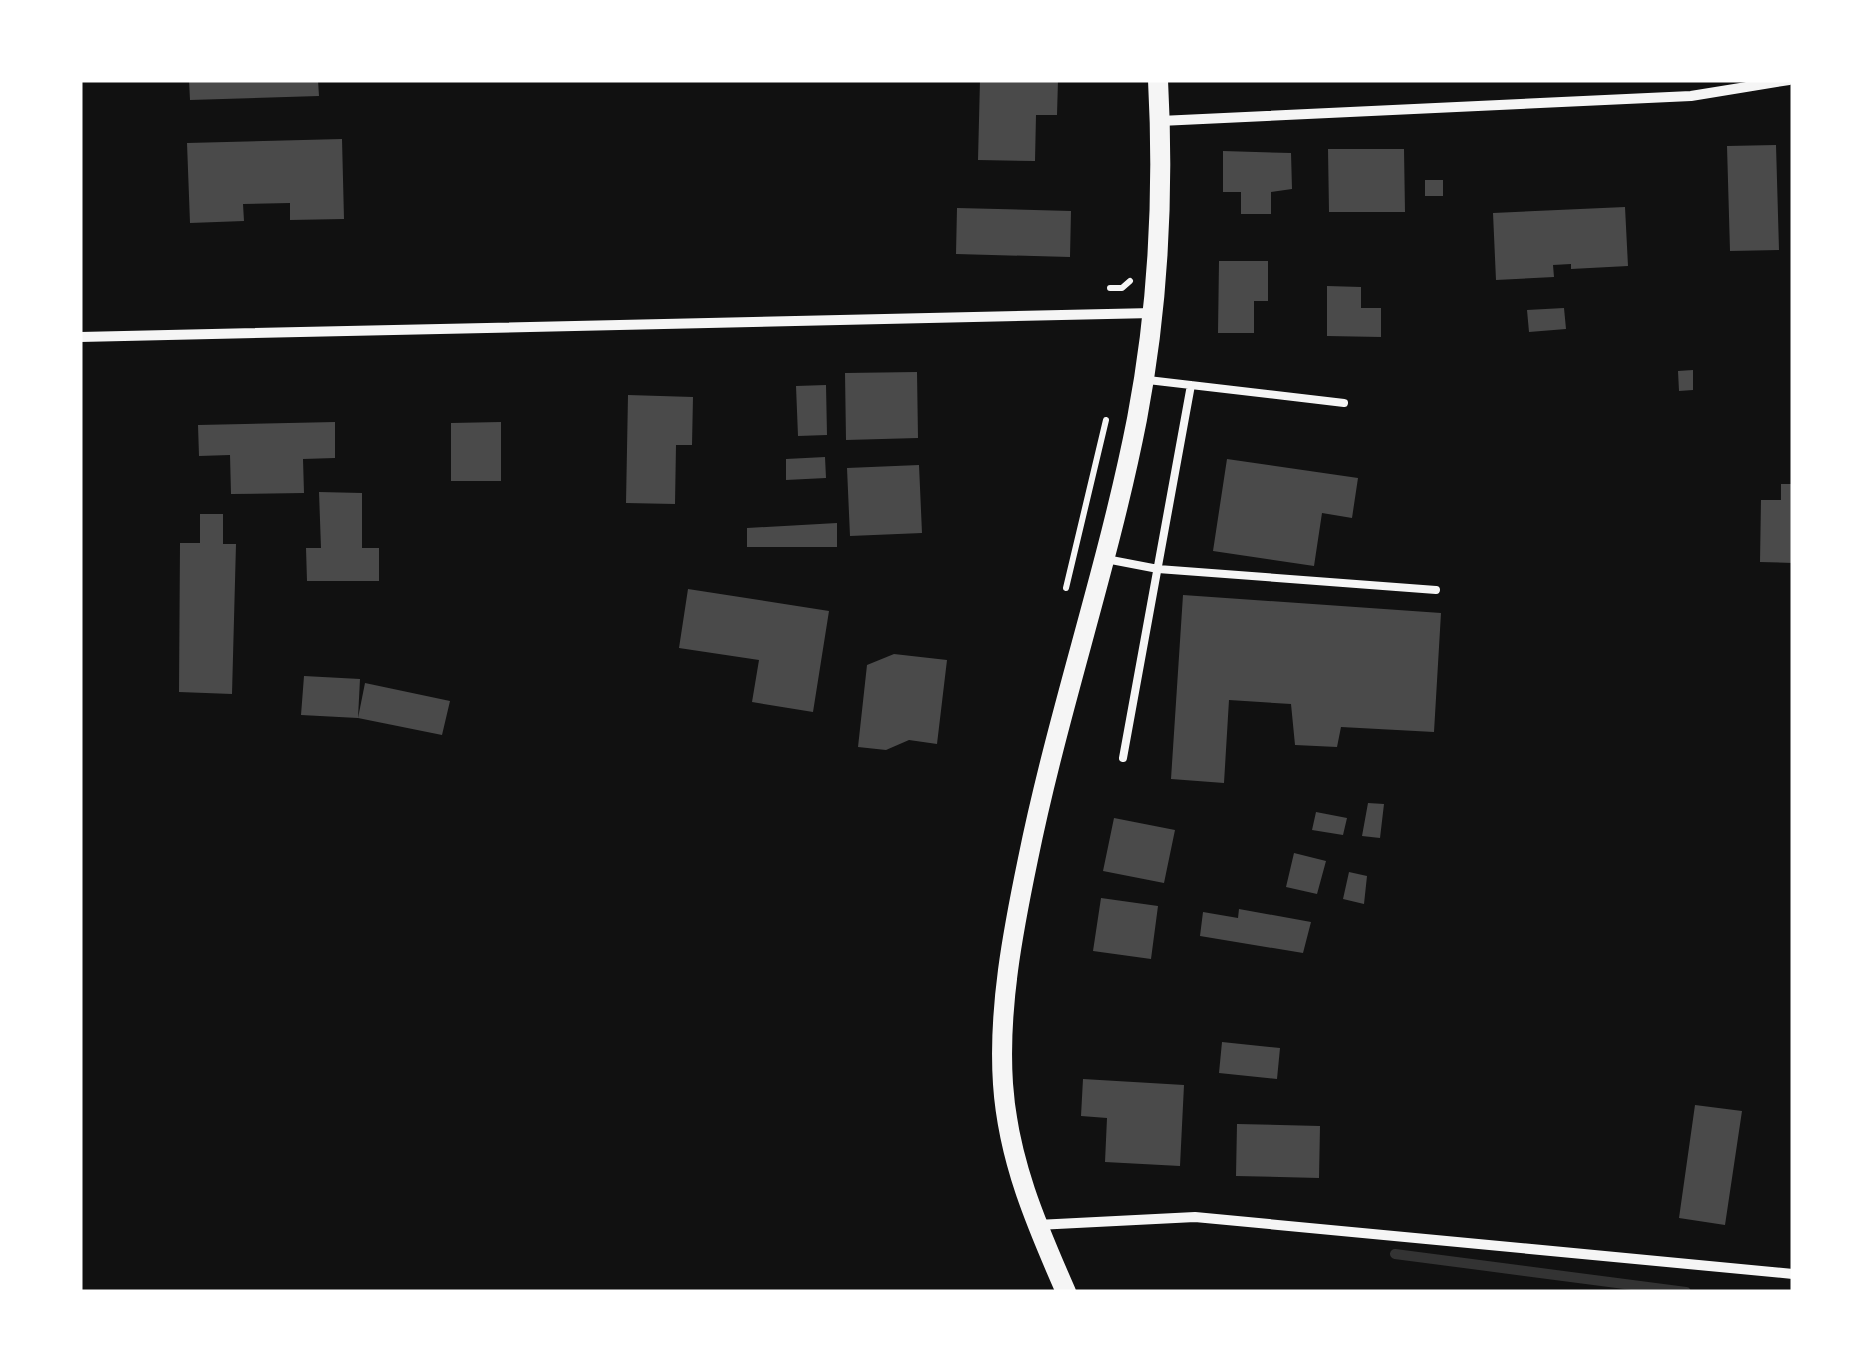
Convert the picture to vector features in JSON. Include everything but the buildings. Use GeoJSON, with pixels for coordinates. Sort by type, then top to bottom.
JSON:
{"type":"FeatureCollection","features":[{"type":"Feature","properties":{"kind":"main road"},"geometry":{"type":"LineString","coordinates":[[1066,1292],[1018,1175],[1003,1083],[1008,982],[1036,818],[1144,380],[1153,313],[1158,80]]}},
{"type":"Feature","properties":{"kind":"street"},"geometry":{"type":"LineString","coordinates":[[1160,121],[1691,96],[1789,80]]}},
{"type":"Feature","properties":{"kind":"street"},"geometry":{"type":"LineString","coordinates":[[80,337],[1153,313]]}},
{"type":"Feature","properties":{"kind":"street"},"geometry":{"type":"LineString","coordinates":[[1036,1225],[1195,1217],[1793,1274]]}},
{"type":"Feature","properties":{"kind":"lane"},"geometry":{"type":"LineString","coordinates":[[1144,380],[1344,403]]}},
{"type":"Feature","properties":{"kind":"lane"},"geometry":{"type":"LineString","coordinates":[[1124,758],[1191,386]]}},
{"type":"Feature","properties":{"kind":"lane"},"geometry":{"type":"LineString","coordinates":[[1102,558],[1158,568],[1436,590]]}},
{"type":"Feature","properties":{"kind":"waterway"},"geometry":{"type":"LineString","coordinates":[[1395,1254],[1686,1292]]}}]}
